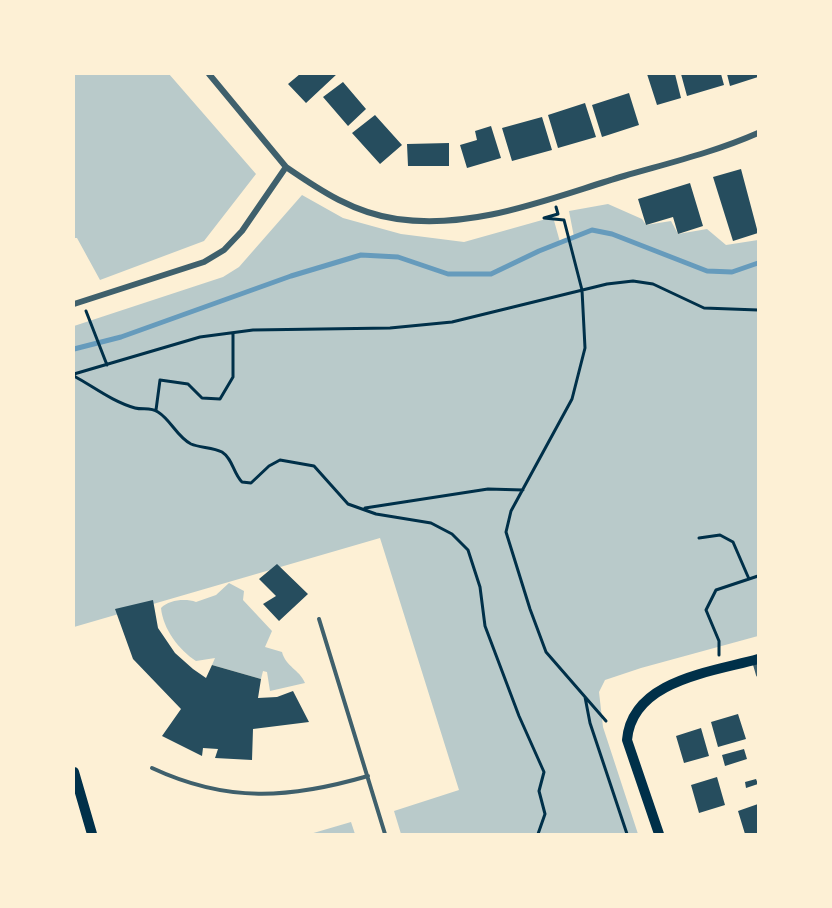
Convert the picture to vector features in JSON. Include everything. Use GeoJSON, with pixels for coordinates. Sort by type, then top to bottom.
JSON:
{"type":"FeatureCollection","features":[{"type":"Feature","properties":{"kind":"main road"},"geometry":{"type":"LineString","coordinates":[[659,834],[627,740],[628,726],[637,709],[653,694],[676,682],[756,659]]}},
{"type":"Feature","properties":{"kind":"main road"},"geometry":{"type":"LineString","coordinates":[[74,772],[92,834]]}},
{"type":"Feature","properties":{"kind":"street"},"geometry":{"type":"LineString","coordinates":[[209,74],[286,167],[334,199],[361,211],[397,219],[435,222],[475,219],[713,150],[759,133]]}},
{"type":"Feature","properties":{"kind":"street"},"geometry":{"type":"LineString","coordinates":[[74,304],[204,262],[224,250],[242,231],[286,167]]}},
{"type":"Feature","properties":{"kind":"lane"},"geometry":{"type":"LineString","coordinates":[[319,619],[385,834]]}},
{"type":"Feature","properties":{"kind":"lane"},"geometry":{"type":"LineString","coordinates":[[756,659],[759,675]]}},
{"type":"Feature","properties":{"kind":"lane"},"geometry":{"type":"LineString","coordinates":[[152,768],[183,783],[256,796],[323,789],[368,776]]}},
{"type":"Feature","properties":{"kind":"path"},"geometry":{"type":"LineString","coordinates":[[553,197],[558,214],[544,218],[564,220],[582,290],[585,348],[580,376],[572,399],[511,511],[506,532],[509,548],[546,652],[606,721]]}},
{"type":"Feature","properties":{"kind":"path"},"geometry":{"type":"LineString","coordinates":[[74,375],[200,337],[233,333],[390,328],[452,322],[582,290],[633,281],[653,284],[704,308],[759,310]]}},
{"type":"Feature","properties":{"kind":"path"},"geometry":{"type":"LineString","coordinates":[[81,302],[106,365]]}},
{"type":"Feature","properties":{"kind":"path"},"geometry":{"type":"LineString","coordinates":[[156,410],[160,380],[188,384],[202,398],[220,399],[233,377],[233,333]]}},
{"type":"Feature","properties":{"kind":"path"},"geometry":{"type":"LineString","coordinates":[[74,375],[96,391],[136,408],[156,410],[168,420],[182,439],[193,445],[221,451],[231,460],[234,474],[242,482],[251,483],[268,466],[280,460],[314,466],[348,504],[376,514],[431,523],[452,534],[468,550],[480,587],[485,626],[519,716],[544,772],[539,791],[545,814],[538,834]]}},
{"type":"Feature","properties":{"kind":"path"},"geometry":{"type":"LineString","coordinates":[[364,509],[488,489],[524,490]]}},
{"type":"Feature","properties":{"kind":"path"},"geometry":{"type":"LineString","coordinates":[[699,538],[720,536],[734,542],[749,579]]}},
{"type":"Feature","properties":{"kind":"path"},"geometry":{"type":"LineString","coordinates":[[719,656],[719,641],[706,610],[716,590],[759,576]]}},
{"type":"Feature","properties":{"kind":"path"},"geometry":{"type":"LineString","coordinates":[[585,696],[590,723],[627,834]]}},
{"type":"Feature","properties":{"kind":"shaded area"},"geometry":{"type":"Polygon","coordinates":[[[74,74],[169,74],[256,174],[204,241],[100,280],[77,238],[74,238],[74,74]]]}},
{"type":"Feature","properties":{"kind":"shaded area"},"geometry":{"type":"Polygon","coordinates":[[[302,195],[343,218],[401,234],[464,242],[553,217],[560,242],[574,237],[569,211],[608,204],[642,219],[646,225],[671,221],[678,234],[707,229],[726,245],[758,240],[758,636],[605,680],[599,692],[603,727],[638,834],[401,834],[394,811],[459,790],[380,538],[74,627],[74,326],[223,277],[239,267],[302,195]]]}},
{"type":"Feature","properties":{"kind":"shaded area"},"geometry":{"type":"Polygon","coordinates":[[[229,583],[244,591],[243,600],[272,631],[265,647],[282,652],[286,661],[305,683],[270,691],[267,672],[263,671],[261,679],[212,665],[215,658],[196,661],[173,638],[162,616],[161,608],[164,605],[177,600],[196,602],[216,595],[229,583]]]}},
{"type":"Feature","properties":{"kind":"shaded area"},"geometry":{"type":"Polygon","coordinates":[[[351,822],[355,834],[310,834],[351,822]]]}},
{"type":"Feature","properties":{"kind":"building"},"geometry":{"type":"Polygon","coordinates":[[[300,74],[337,74],[306,103],[288,84],[300,74]]]}},
{"type":"Feature","properties":{"kind":"building"},"geometry":{"type":"Polygon","coordinates":[[[647,74],[675,74],[681,98],[657,105],[647,74]]]}},
{"type":"Feature","properties":{"kind":"building"},"geometry":{"type":"Polygon","coordinates":[[[681,74],[721,74],[724,85],[687,96],[681,74]]]}},
{"type":"Feature","properties":{"kind":"building"},"geometry":{"type":"Polygon","coordinates":[[[727,74],[758,74],[758,77],[730,86],[727,74]]]}},
{"type":"Feature","properties":{"kind":"building"},"geometry":{"type":"Polygon","coordinates":[[[343,82],[366,109],[348,126],[323,97],[343,82]]]}},
{"type":"Feature","properties":{"kind":"building"},"geometry":{"type":"Polygon","coordinates":[[[629,93],[639,125],[602,137],[592,105],[629,93]]]}},
{"type":"Feature","properties":{"kind":"building"},"geometry":{"type":"Polygon","coordinates":[[[585,103],[596,137],[558,148],[548,115],[585,103]]]}},
{"type":"Feature","properties":{"kind":"building"},"geometry":{"type":"Polygon","coordinates":[[[375,115],[402,145],[380,164],[352,133],[375,115]]]}},
{"type":"Feature","properties":{"kind":"building"},"geometry":{"type":"Polygon","coordinates":[[[542,117],[552,150],[512,161],[502,128],[542,117]]]}},
{"type":"Feature","properties":{"kind":"building"},"geometry":{"type":"Polygon","coordinates":[[[491,126],[501,158],[467,168],[460,145],[477,140],[475,131],[491,126]]]}},
{"type":"Feature","properties":{"kind":"building"},"geometry":{"type":"Polygon","coordinates":[[[449,143],[449,166],[408,166],[407,144],[449,143]]]}},
{"type":"Feature","properties":{"kind":"building"},"geometry":{"type":"Polygon","coordinates":[[[741,169],[758,233],[733,241],[713,177],[741,169]]]}},
{"type":"Feature","properties":{"kind":"building"},"geometry":{"type":"Polygon","coordinates":[[[690,183],[703,226],[678,234],[673,217],[646,225],[638,199],[690,183]]]}},
{"type":"Feature","properties":{"kind":"building"},"geometry":{"type":"Polygon","coordinates":[[[277,564],[308,594],[279,621],[263,604],[276,596],[259,579],[277,564]]]}},
{"type":"Feature","properties":{"kind":"building"},"geometry":{"type":"Polygon","coordinates":[[[153,600],[158,628],[175,653],[193,669],[206,678],[212,665],[261,679],[258,698],[277,697],[293,691],[309,722],[253,729],[252,760],[215,758],[218,749],[203,748],[202,756],[162,736],[181,709],[133,659],[115,609],[153,600]]]}},
{"type":"Feature","properties":{"kind":"building"},"geometry":{"type":"Polygon","coordinates":[[[738,714],[746,739],[718,747],[711,722],[738,714]]]}},
{"type":"Feature","properties":{"kind":"building"},"geometry":{"type":"Polygon","coordinates":[[[701,728],[709,756],[684,763],[676,736],[701,728]]]}},
{"type":"Feature","properties":{"kind":"building"},"geometry":{"type":"Polygon","coordinates":[[[744,749],[747,759],[725,766],[722,755],[744,749]]]}},
{"type":"Feature","properties":{"kind":"building"},"geometry":{"type":"Polygon","coordinates":[[[717,777],[725,805],[699,813],[691,785],[717,777]]]}},
{"type":"Feature","properties":{"kind":"building"},"geometry":{"type":"Polygon","coordinates":[[[756,779],[758,784],[746,788],[745,782],[756,779]]]}},
{"type":"Feature","properties":{"kind":"building"},"geometry":{"type":"Polygon","coordinates":[[[758,804],[758,834],[745,834],[738,811],[758,804]]]}},
{"type":"Feature","properties":{"kind":"waterway"},"geometry":{"type":"LineString","coordinates":[[74,349],[121,337],[291,276],[361,255],[398,257],[448,274],[491,274],[539,251],[592,230],[612,234],[707,271],[732,272],[758,263]]}}]}
